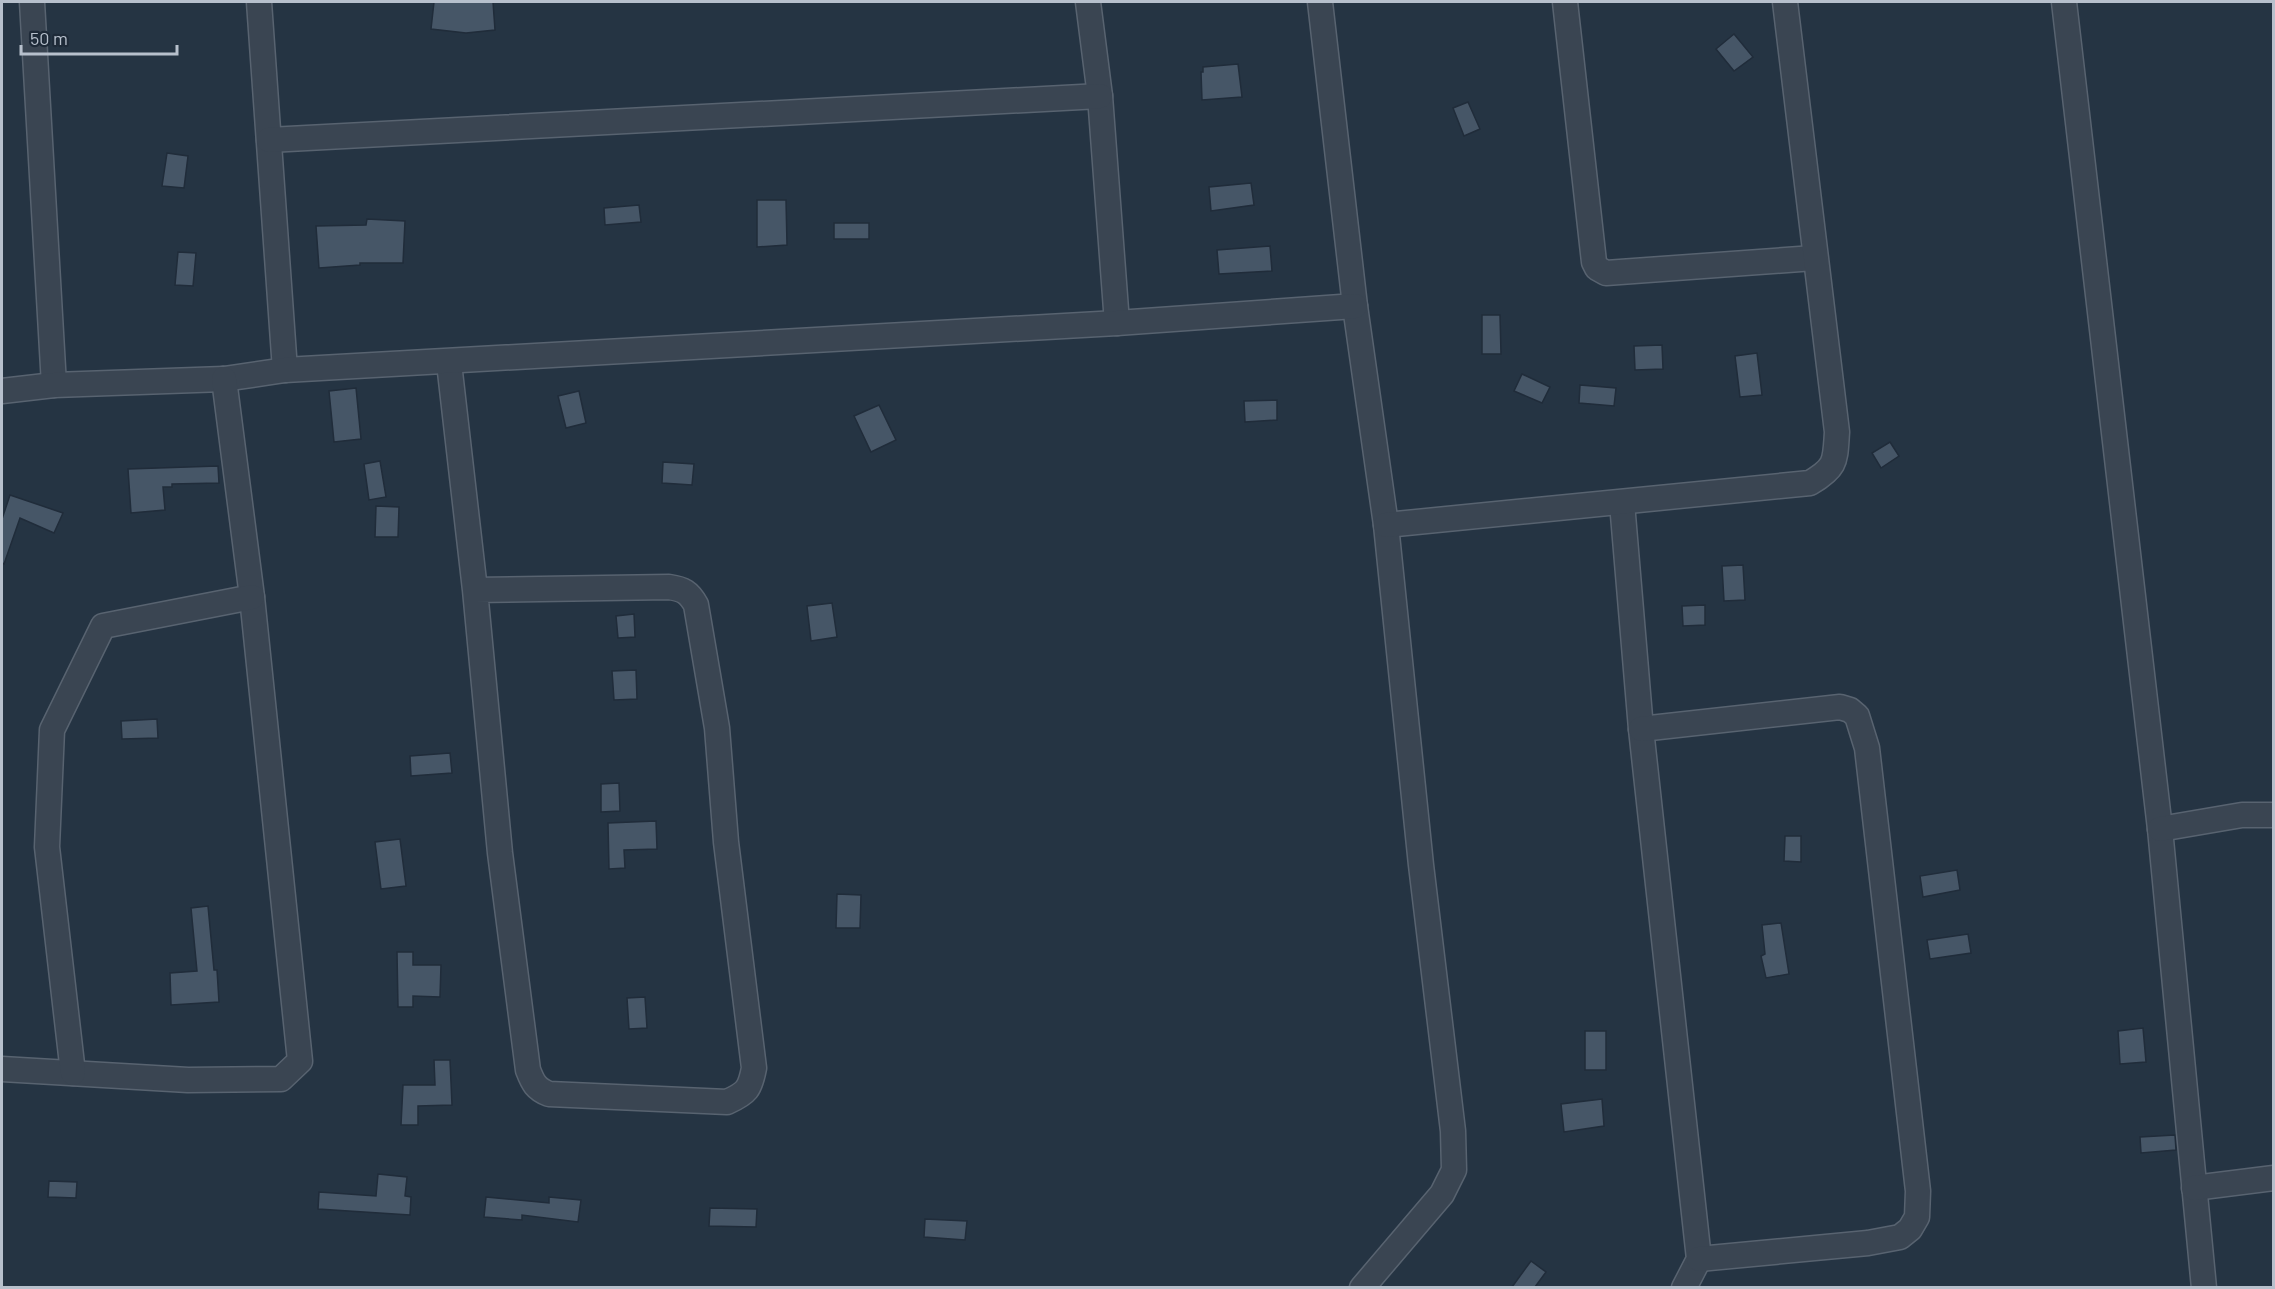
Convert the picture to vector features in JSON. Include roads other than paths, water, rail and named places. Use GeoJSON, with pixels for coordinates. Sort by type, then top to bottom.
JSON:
{"type":"FeatureCollection","features":[{"type":"Feature","properties":{"kind":"street"},"geometry":{"type":"LineString","coordinates":[[32,2],[54,385]]}},
{"type":"Feature","properties":{"kind":"street"},"geometry":{"type":"LineString","coordinates":[[258,2],[285,370]]}},
{"type":"Feature","properties":{"kind":"street"},"geometry":{"type":"LineString","coordinates":[[1088,2],[1100,96],[1117,323]]}},
{"type":"Feature","properties":{"kind":"street"},"geometry":{"type":"LineString","coordinates":[[1320,2],[1355,306],[1386,525],[1421,865],[1454,1131],[1454,1170],[1442,1194],[1362,1287]]}},
{"type":"Feature","properties":{"kind":"street"},"geometry":{"type":"LineString","coordinates":[[1565,2],[1594,262],[1597,268],[1606,273],[1814,258]]}},
{"type":"Feature","properties":{"kind":"street"},"geometry":{"type":"LineString","coordinates":[[1386,525],[1809,483],[1830,468],[1835,461],[1837,432],[1814,258],[1785,2]]}},
{"type":"Feature","properties":{"kind":"street"},"geometry":{"type":"LineString","coordinates":[[2064,2],[2160,828],[2204,1287]]}},
{"type":"Feature","properties":{"kind":"street"},"geometry":{"type":"LineString","coordinates":[[269,140],[1100,96]]}},
{"type":"Feature","properties":{"kind":"street"},"geometry":{"type":"LineString","coordinates":[[2,391],[54,385],[224,379],[285,370],[449,363],[1117,323],[1355,306]]}},
{"type":"Feature","properties":{"kind":"street"},"geometry":{"type":"LineString","coordinates":[[449,363],[475,590],[500,853],[528,1070],[533,1083],[539,1090],[549,1094],[727,1101],[740,1096],[750,1086],[754,1068],[726,842],[717,728],[696,605],[690,594],[681,589],[669,587],[475,590]]}},
{"type":"Feature","properties":{"kind":"street"},"geometry":{"type":"LineString","coordinates":[[2,1070],[188,1080],[281,1079],[300,1061],[252,597],[224,379]]}},
{"type":"Feature","properties":{"kind":"street"},"geometry":{"type":"LineString","coordinates":[[1622,503],[1641,729],[1699,1259],[1684,1287]]}},
{"type":"Feature","properties":{"kind":"street"},"geometry":{"type":"LineString","coordinates":[[73,1073],[47,847],[52,730],[103,626],[252,597]]}},
{"type":"Feature","properties":{"kind":"street"},"geometry":{"type":"LineString","coordinates":[[1641,729],[1840,707],[1850,710],[1857,716],[1867,748],[1889,934],[1917,1191],[1917,1217],[1910,1229],[1900,1238],[1868,1243],[1699,1259]]}},
{"type":"Feature","properties":{"kind":"street"},"geometry":{"type":"LineString","coordinates":[[2160,828],[2242,815],[2274,815]]}},
{"type":"Feature","properties":{"kind":"street"},"geometry":{"type":"LineString","coordinates":[[2194,1188],[2274,1178]]}}]}
